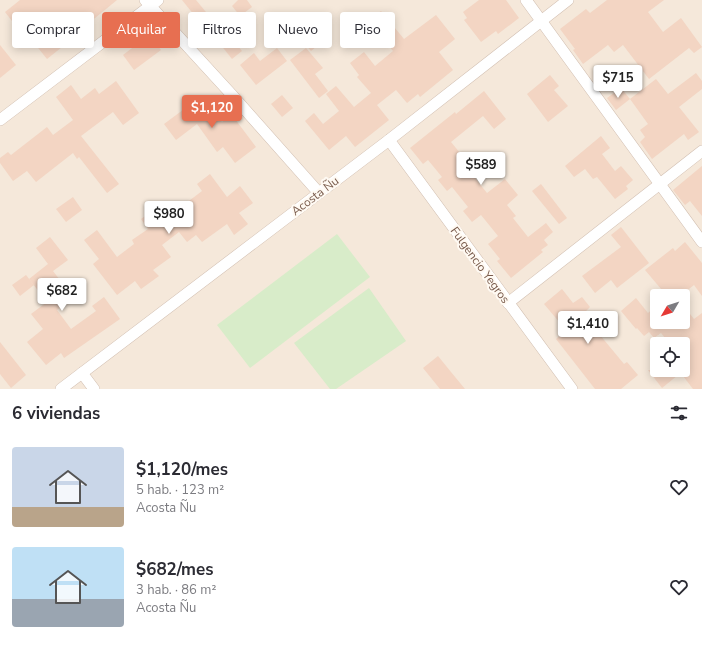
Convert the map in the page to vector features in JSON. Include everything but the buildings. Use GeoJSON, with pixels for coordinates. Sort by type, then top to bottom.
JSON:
{"type":"FeatureCollection","features":[{"type":"Feature","properties":{"kind":"street"},"geometry":{"type":"LineString","coordinates":[[526,0],[702,242]]}},
{"type":"Feature","properties":{"kind":"street","name":"Acosta Ñu"},"geometry":{"type":"LineString","coordinates":[[61,389],[389,140],[568,0]]}},
{"type":"Feature","properties":{"kind":"street"},"geometry":{"type":"LineString","coordinates":[[0,120],[151,2],[319,193]]}},
{"type":"Feature","properties":{"kind":"street","name":"Fulgencio Yegros"},"geometry":{"type":"LineString","coordinates":[[389,140],[572,389]]}},
{"type":"Feature","properties":{"kind":"street"},"geometry":{"type":"LineString","coordinates":[[508,303],[702,150]]}},
{"type":"Feature","properties":{"kind":"street"},"geometry":{"type":"LineString","coordinates":[[82,373],[94,389]]}},
{"type":"Feature","properties":{"kind":"shaded area"},"geometry":{"type":"Polygon","coordinates":[[[0,0],[702,0],[702,389],[0,389],[0,0]]]}},
{"type":"Feature","properties":{"kind":"green space"},"geometry":{"type":"Polygon","coordinates":[[[337,234],[370,277],[250,368],[217,325],[337,234]]]}},
{"type":"Feature","properties":{"kind":"green space"},"geometry":{"type":"Polygon","coordinates":[[[369,288],[406,341],[336,389],[330,389],[294,343],[369,288]]]}}]}
